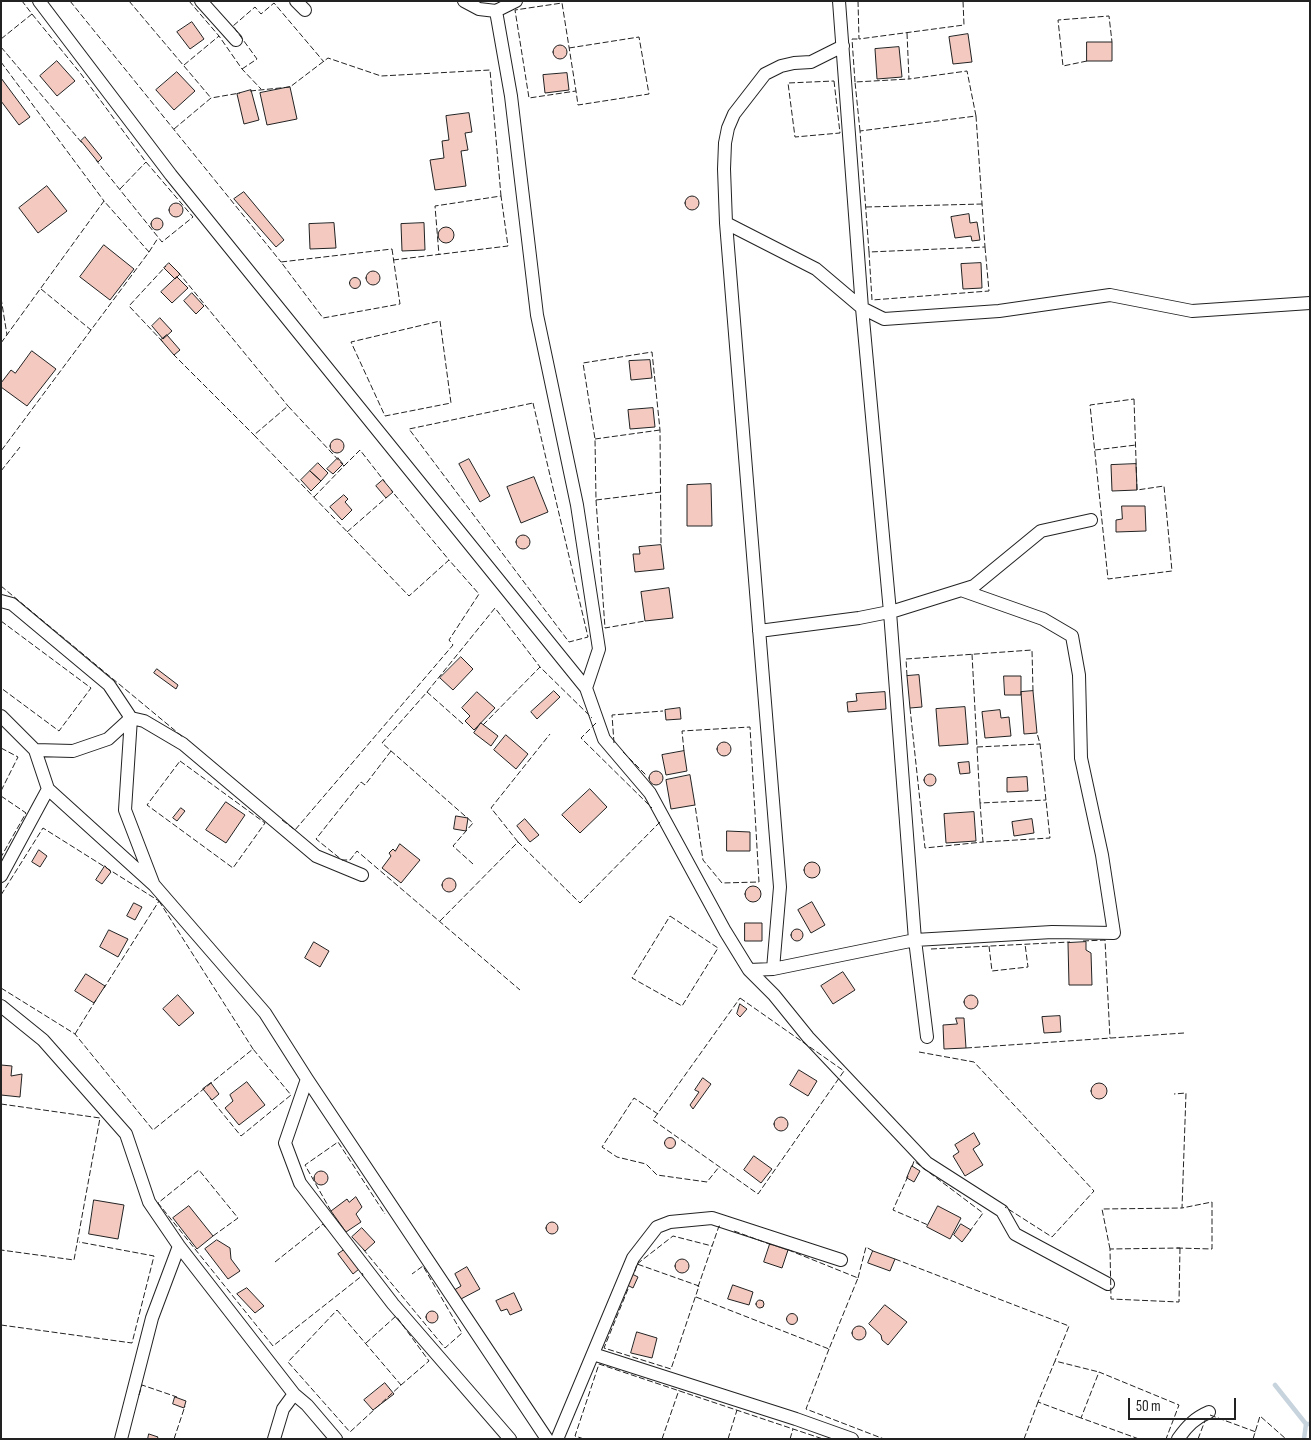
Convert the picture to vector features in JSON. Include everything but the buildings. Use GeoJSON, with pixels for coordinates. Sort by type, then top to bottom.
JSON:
{"type":"FeatureCollection","features":[{"type":"Feature","properties":{"kind":"street"},"geometry":{"type":"LineString","coordinates":[[39,1],[171,176],[586,688],[604,738],[650,793],[748,970],[774,995],[808,1037],[927,1163],[1002,1211],[1015,1234],[1108,1284]]}},
{"type":"Feature","properties":{"kind":"street"},"geometry":{"type":"LineString","coordinates":[[201,1],[236,40]]}},
{"type":"Feature","properties":{"kind":"street"},"geometry":{"type":"LineString","coordinates":[[296,1],[305,10]]}},
{"type":"Feature","properties":{"kind":"street"},"geometry":{"type":"LineString","coordinates":[[464,1],[479,9],[496,12],[516,1]]}},
{"type":"Feature","properties":{"kind":"street"},"geometry":{"type":"LineString","coordinates":[[839,1],[862,308],[890,612],[915,940],[926,1037]]}},
{"type":"Feature","properties":{"kind":"street"},"geometry":{"type":"LineString","coordinates":[[496,12],[511,96],[537,315],[577,505],[599,649],[586,688]]}},
{"type":"Feature","properties":{"kind":"street"},"geometry":{"type":"LineString","coordinates":[[773,969],[780,887],[726,222],[725,143],[728,128],[734,114],[765,74],[781,66],[811,62],[843,46]]}},
{"type":"Feature","properties":{"kind":"street"},"geometry":{"type":"LineString","coordinates":[[726,222],[816,270],[862,308],[884,320],[998,311],[1110,296],[1192,311],[1310,303]]}},
{"type":"Feature","properties":{"kind":"street"},"geometry":{"type":"LineString","coordinates":[[759,631],[890,612],[974,586],[1041,532],[1091,520]]}},
{"type":"Feature","properties":{"kind":"street"},"geometry":{"type":"LineString","coordinates":[[748,970],[773,969],[915,940],[1052,932],[1114,933],[1102,855],[1081,758],[1079,675],[1072,636],[1043,618],[961,590]]}},
{"type":"Feature","properties":{"kind":"street"},"geometry":{"type":"LineString","coordinates":[[1,601],[12,604],[109,684],[131,718],[125,810],[154,885]]}},
{"type":"Feature","properties":{"kind":"street"},"geometry":{"type":"LineString","coordinates":[[1,716],[35,750],[48,789],[154,885],[265,1013],[307,1079],[550,1438],[593,1354],[633,1258],[657,1227],[670,1222],[712,1218],[841,1260]]}},
{"type":"Feature","properties":{"kind":"street"},"geometry":{"type":"LineString","coordinates":[[35,750],[73,751],[108,739],[131,718]]}},
{"type":"Feature","properties":{"kind":"street"},"geometry":{"type":"LineString","coordinates":[[131,718],[144,721],[183,744],[316,856],[362,875]]}},
{"type":"Feature","properties":{"kind":"street"},"geometry":{"type":"LineString","coordinates":[[1,876],[48,789]]}},
{"type":"Feature","properties":{"kind":"street"},"geometry":{"type":"LineString","coordinates":[[1,1006],[43,1040],[126,1134],[149,1202],[179,1246],[294,1394],[307,1405],[336,1439]]}},
{"type":"Feature","properties":{"kind":"street"},"geometry":{"type":"LineString","coordinates":[[307,1079],[286,1144],[300,1183],[393,1304],[510,1439]]}},
{"type":"Feature","properties":{"kind":"street"},"geometry":{"type":"LineString","coordinates":[[121,1439],[152,1318],[179,1246]]}},
{"type":"Feature","properties":{"kind":"street"},"geometry":{"type":"LineString","coordinates":[[593,1354],[796,1419],[852,1439]]}},
{"type":"Feature","properties":{"kind":"street"},"geometry":{"type":"LineString","coordinates":[[274,1439],[283,1410],[294,1394]]}},
{"type":"Feature","properties":{"kind":"street"},"geometry":{"type":"LineString","coordinates":[[1178,1439],[1186,1427],[1200,1416],[1209,1412]]}},
{"type":"Feature","properties":{"kind":"waterway"},"geometry":{"type":"LineString","coordinates":[[1275,1385],[1306,1424],[1310,1424]]}},
{"type":"Feature","properties":{"kind":"waterway"},"geometry":{"type":"LineString","coordinates":[[1304,1439],[1306,1424]]}},
{"type":"Feature","properties":{"kind":"fence"},"geometry":{"type":"LineString","coordinates":[[1,39],[32,14],[22,1]]}},
{"type":"Feature","properties":{"kind":"fence"},"geometry":{"type":"LineString","coordinates":[[70,1],[281,262]]}},
{"type":"Feature","properties":{"kind":"fence"},"geometry":{"type":"LineString","coordinates":[[129,1],[211,98]]}},
{"type":"Feature","properties":{"kind":"fence"},"geometry":{"type":"LineString","coordinates":[[189,1],[219,36],[242,69],[261,89]]}},
{"type":"Feature","properties":{"kind":"fence"},"geometry":{"type":"LineString","coordinates":[[858,1],[859,39],[964,25],[963,1]]}},
{"type":"Feature","properties":{"kind":"fence"},"geometry":{"type":"LineString","coordinates":[[242,69],[257,59],[233,26],[255,7],[261,14],[274,3],[324,62]]}},
{"type":"Feature","properties":{"kind":"fence"},"geometry":{"type":"LineString","coordinates":[[569,48],[639,37],[649,94],[578,105],[576,91],[562,3],[515,10],[529,98],[576,91]]}},
{"type":"Feature","properties":{"kind":"fence"},"geometry":{"type":"LineString","coordinates":[[32,14],[81,74],[146,162],[193,217],[162,242],[96,160]]}},
{"type":"Feature","properties":{"kind":"fence"},"geometry":{"type":"LineString","coordinates":[[1087,61],[1063,66],[1058,20],[1109,16],[1112,42]]}},
{"type":"Feature","properties":{"kind":"fence"},"geometry":{"type":"LineString","coordinates":[[907,33],[909,79],[967,71],[976,116]]}},
{"type":"Feature","properties":{"kind":"fence"},"geometry":{"type":"LineString","coordinates":[[184,65],[219,36]]}},
{"type":"Feature","properties":{"kind":"fence"},"geometry":{"type":"LineString","coordinates":[[855,82],[852,39],[859,39]]}},
{"type":"Feature","properties":{"kind":"fence"},"geometry":{"type":"LineString","coordinates":[[1,47],[82,143]]}},
{"type":"Feature","properties":{"kind":"fence"},"geometry":{"type":"LineString","coordinates":[[250,91],[290,87],[328,58],[381,76],[490,70],[501,196]]}},
{"type":"Feature","properties":{"kind":"fence"},"geometry":{"type":"LineString","coordinates":[[1,62],[104,201]]}},
{"type":"Feature","properties":{"kind":"fence"},"geometry":{"type":"LineString","coordinates":[[860,131],[855,82],[909,79]]}},
{"type":"Feature","properties":{"kind":"fence"},"geometry":{"type":"LineString","coordinates":[[834,81],[840,133],[795,137],[788,83],[834,81]]}},
{"type":"Feature","properties":{"kind":"fence"},"geometry":{"type":"LineString","coordinates":[[174,129],[211,98],[240,93]]}},
{"type":"Feature","properties":{"kind":"fence"},"geometry":{"type":"LineString","coordinates":[[869,252],[860,131],[976,116],[985,247]]}},
{"type":"Feature","properties":{"kind":"fence"},"geometry":{"type":"LineString","coordinates":[[120,189],[146,162]]}},
{"type":"Feature","properties":{"kind":"fence"},"geometry":{"type":"LineString","coordinates":[[393,260],[508,246],[501,196],[435,206],[439,255]]}},
{"type":"Feature","properties":{"kind":"fence"},"geometry":{"type":"LineString","coordinates":[[1,343],[104,201],[149,252],[1,451]]}},
{"type":"Feature","properties":{"kind":"fence"},"geometry":{"type":"LineString","coordinates":[[866,207],[982,204]]}},
{"type":"Feature","properties":{"kind":"fence"},"geometry":{"type":"LineString","coordinates":[[149,252],[158,238]]}},
{"type":"Feature","properties":{"kind":"fence"},"geometry":{"type":"LineString","coordinates":[[985,247],[989,291],[872,300],[869,252],[985,247]]}},
{"type":"Feature","properties":{"kind":"fence"},"geometry":{"type":"LineString","coordinates":[[392,249],[400,304],[323,318],[281,262],[392,249]]}},
{"type":"Feature","properties":{"kind":"fence"},"geometry":{"type":"LineString","coordinates":[[163,342],[129,306],[166,266]]}},
{"type":"Feature","properties":{"kind":"fence"},"geometry":{"type":"LineString","coordinates":[[178,272],[288,406]]}},
{"type":"Feature","properties":{"kind":"fence"},"geometry":{"type":"LineString","coordinates":[[41,289],[91,330]]}},
{"type":"Feature","properties":{"kind":"fence"},"geometry":{"type":"LineString","coordinates":[[1,298],[7,335]]}},
{"type":"Feature","properties":{"kind":"fence"},"geometry":{"type":"LineString","coordinates":[[440,321],[451,403],[385,416],[351,342],[440,321]]}},
{"type":"Feature","properties":{"kind":"fence"},"geometry":{"type":"LineString","coordinates":[[661,492],[596,500],[595,439],[583,363],[652,352],[660,430],[661,545]]}},
{"type":"Feature","properties":{"kind":"fence"},"geometry":{"type":"LineString","coordinates":[[173,354],[254,435]]}},
{"type":"Feature","properties":{"kind":"fence"},"geometry":{"type":"LineString","coordinates":[[1134,399],[1137,490],[1164,486],[1172,571],[1108,579],[1090,405],[1134,399]]}},
{"type":"Feature","properties":{"kind":"fence"},"geometry":{"type":"LineString","coordinates":[[533,403],[588,637],[569,642],[409,429],[533,403]]}},
{"type":"Feature","properties":{"kind":"fence"},"geometry":{"type":"LineString","coordinates":[[314,497],[344,466],[288,406],[254,435],[409,596],[449,560],[391,490]]}},
{"type":"Feature","properties":{"kind":"fence"},"geometry":{"type":"LineString","coordinates":[[595,439],[660,430]]}},
{"type":"Feature","properties":{"kind":"fence"},"geometry":{"type":"LineString","coordinates":[[1095,450],[1136,445]]}},
{"type":"Feature","properties":{"kind":"fence"},"geometry":{"type":"LineString","coordinates":[[1,471],[20,447]]}},
{"type":"Feature","properties":{"kind":"fence"},"geometry":{"type":"LineString","coordinates":[[344,466],[360,450],[385,482]]}},
{"type":"Feature","properties":{"kind":"fence"},"geometry":{"type":"LineString","coordinates":[[347,532],[387,497]]}},
{"type":"Feature","properties":{"kind":"fence"},"geometry":{"type":"LineString","coordinates":[[596,500],[605,628],[645,621]]}},
{"type":"Feature","properties":{"kind":"fence"},"geometry":{"type":"LineString","coordinates":[[282,820],[295,830],[453,645],[449,640],[479,594],[449,560]]}},
{"type":"Feature","properties":{"kind":"fence"},"geometry":{"type":"LineString","coordinates":[[1,586],[184,738]]}},
{"type":"Feature","properties":{"kind":"fence"},"geometry":{"type":"LineString","coordinates":[[427,692],[495,608],[540,667]]}},
{"type":"Feature","properties":{"kind":"fence"},"geometry":{"type":"LineString","coordinates":[[1,621],[91,688],[59,731],[1,688]]}},
{"type":"Feature","properties":{"kind":"fence"},"geometry":{"type":"LineString","coordinates":[[907,676],[906,659],[1032,650],[1033,691]]}},
{"type":"Feature","properties":{"kind":"fence"},"geometry":{"type":"LineString","coordinates":[[972,654],[980,803],[1046,800]]}},
{"type":"Feature","properties":{"kind":"fence"},"geometry":{"type":"LineString","coordinates":[[483,725],[540,667],[592,718]]}},
{"type":"Feature","properties":{"kind":"fence"},"geometry":{"type":"LineString","coordinates":[[463,724],[427,692],[382,743],[473,823],[453,846],[473,864]]}},
{"type":"Feature","properties":{"kind":"fence"},"geometry":{"type":"LineString","coordinates":[[910,708],[925,848],[983,842]]}},
{"type":"Feature","properties":{"kind":"fence"},"geometry":{"type":"LineString","coordinates":[[614,743],[612,715],[663,711]]}},
{"type":"Feature","properties":{"kind":"fence"},"geometry":{"type":"LineString","coordinates":[[596,723],[581,738],[652,808]]}},
{"type":"Feature","properties":{"kind":"fence"},"geometry":{"type":"LineString","coordinates":[[684,751],[682,731],[750,727],[759,882],[722,883],[703,860],[695,805]]}},
{"type":"Feature","properties":{"kind":"fence"},"geometry":{"type":"LineString","coordinates":[[980,803],[983,842],[1050,838],[1040,744],[1037,733]]}},
{"type":"Feature","properties":{"kind":"fence"},"geometry":{"type":"LineString","coordinates":[[518,842],[491,808],[550,734]]}},
{"type":"Feature","properties":{"kind":"fence"},"geometry":{"type":"LineString","coordinates":[[977,747],[1040,744]]}},
{"type":"Feature","properties":{"kind":"fence"},"geometry":{"type":"LineString","coordinates":[[1,748],[18,757],[1,791]]}},
{"type":"Feature","properties":{"kind":"fence"},"geometry":{"type":"LineString","coordinates":[[391,751],[365,785],[361,782],[316,839],[342,860],[350,860],[357,851],[520,990]]}},
{"type":"Feature","properties":{"kind":"fence"},"geometry":{"type":"LineString","coordinates":[[623,752],[646,775]]}},
{"type":"Feature","properties":{"kind":"fence"},"geometry":{"type":"LineString","coordinates":[[180,761],[265,823],[233,868],[147,805],[180,761]]}},
{"type":"Feature","properties":{"kind":"fence"},"geometry":{"type":"LineString","coordinates":[[1,796],[26,813],[1,857]]}},
{"type":"Feature","properties":{"kind":"fence"},"geometry":{"type":"LineString","coordinates":[[440,921],[518,842],[580,903],[662,820]]}},
{"type":"Feature","properties":{"kind":"fence"},"geometry":{"type":"LineString","coordinates":[[1,895],[43,828],[159,901],[104,988]]}},
{"type":"Feature","properties":{"kind":"fence"},"geometry":{"type":"LineString","coordinates":[[159,901],[253,1049]]}},
{"type":"Feature","properties":{"kind":"fence"},"geometry":{"type":"LineString","coordinates":[[670,916],[718,948],[682,1006],[632,978],[670,916]]}},
{"type":"Feature","properties":{"kind":"fence"},"geometry":{"type":"LineString","coordinates":[[1083,941],[1105,940],[1110,1038]]}},
{"type":"Feature","properties":{"kind":"fence"},"geometry":{"type":"LineString","coordinates":[[931,949],[1070,942]]}},
{"type":"Feature","properties":{"kind":"fence"},"geometry":{"type":"LineString","coordinates":[[989,946],[992,971],[1028,967],[1025,944]]}},
{"type":"Feature","properties":{"kind":"fence"},"geometry":{"type":"LineString","coordinates":[[1,988],[75,1034],[153,1130],[253,1049],[291,1095],[241,1136],[210,1098]]}},
{"type":"Feature","properties":{"kind":"fence"},"geometry":{"type":"LineString","coordinates":[[740,998],[844,1071],[758,1194],[653,1120],[740,998]]}},
{"type":"Feature","properties":{"kind":"fence"},"geometry":{"type":"LineString","coordinates":[[75,1034],[96,1000]]}},
{"type":"Feature","properties":{"kind":"fence"},"geometry":{"type":"LineString","coordinates":[[966,1048],[1184,1033]]}},
{"type":"Feature","properties":{"kind":"fence"},"geometry":{"type":"LineString","coordinates":[[919,1052],[974,1062],[1094,1191],[1052,1237],[1005,1207]]}},
{"type":"Feature","properties":{"kind":"fence"},"geometry":{"type":"LineString","coordinates":[[1110,1249],[1102,1209],[1182,1208],[1186,1093],[1174,1094]]}},
{"type":"Feature","properties":{"kind":"fence"},"geometry":{"type":"LineString","coordinates":[[658,1114],[634,1098],[602,1147],[617,1157],[646,1164],[657,1175],[707,1182],[719,1167]]}},
{"type":"Feature","properties":{"kind":"fence"},"geometry":{"type":"LineString","coordinates":[[1,1104],[100,1118],[74,1260],[1,1250]]}},
{"type":"Feature","properties":{"kind":"fence"},"geometry":{"type":"LineString","coordinates":[[331,1211],[305,1165],[338,1142],[385,1214]]}},
{"type":"Feature","properties":{"kind":"fence"},"geometry":{"type":"LineString","coordinates":[[912,1167],[914,1161],[983,1213],[970,1231]]}},
{"type":"Feature","properties":{"kind":"fence"},"geometry":{"type":"LineString","coordinates":[[213,1236],[238,1218],[199,1170],[158,1203],[273,1346],[363,1275],[362,1273]]}},
{"type":"Feature","properties":{"kind":"fence"},"geometry":{"type":"LineString","coordinates":[[908,1176],[893,1210],[928,1225]]}},
{"type":"Feature","properties":{"kind":"fence"},"geometry":{"type":"LineString","coordinates":[[1177,1248],[1212,1249],[1212,1202],[1182,1208]]}},
{"type":"Feature","properties":{"kind":"fence"},"geometry":{"type":"LineString","coordinates":[[275,1262],[323,1224],[326,1228]]}},
{"type":"Feature","properties":{"kind":"fence"},"geometry":{"type":"LineString","coordinates":[[698,1287],[719,1226],[722,1227]]}},
{"type":"Feature","properties":{"kind":"fence"},"geometry":{"type":"LineString","coordinates":[[734,1231],[772,1245]]}},
{"type":"Feature","properties":{"kind":"fence"},"geometry":{"type":"LineString","coordinates":[[637,1264],[673,1236],[712,1246]]}},
{"type":"Feature","properties":{"kind":"fence"},"geometry":{"type":"LineString","coordinates":[[1,1325],[132,1343],[154,1256],[79,1242]]}},
{"type":"Feature","properties":{"kind":"fence"},"geometry":{"type":"LineString","coordinates":[[858,1278],[866,1247],[873,1251]]}},
{"type":"Feature","properties":{"kind":"fence"},"geometry":{"type":"LineString","coordinates":[[1180,1248],[1179,1302],[1111,1299],[1110,1249],[1180,1248]]}},
{"type":"Feature","properties":{"kind":"fence"},"geometry":{"type":"LineString","coordinates":[[363,1249],[445,1348],[462,1333],[423,1266],[412,1274]]}},
{"type":"Feature","properties":{"kind":"fence"},"geometry":{"type":"LineString","coordinates":[[696,1297],[829,1349],[858,1278],[786,1249]]}},
{"type":"Feature","properties":{"kind":"fence"},"geometry":{"type":"LineString","coordinates":[[895,1259],[1069,1326],[1055,1361]]}},
{"type":"Feature","properties":{"kind":"fence"},"geometry":{"type":"LineString","coordinates":[[628,1289],[604,1348],[671,1369],[699,1286],[637,1264],[634,1274]]}},
{"type":"Feature","properties":{"kind":"fence"},"geometry":{"type":"LineString","coordinates":[[337,1310],[401,1385],[350,1432],[288,1362],[337,1310]]}},
{"type":"Feature","properties":{"kind":"fence"},"geometry":{"type":"LineString","coordinates":[[366,1343],[396,1316],[429,1361],[401,1385]]}},
{"type":"Feature","properties":{"kind":"fence"},"geometry":{"type":"LineString","coordinates":[[829,1349],[806,1409],[884,1439]]}},
{"type":"Feature","properties":{"kind":"fence"},"geometry":{"type":"LineString","coordinates":[[1081,1418],[1038,1402],[1055,1361],[1099,1372]]}},
{"type":"Feature","properties":{"kind":"fence"},"geometry":{"type":"LineString","coordinates":[[584,1439],[575,1436],[599,1364],[823,1439]]}},
{"type":"Feature","properties":{"kind":"fence"},"geometry":{"type":"LineString","coordinates":[[1139,1439],[1081,1418],[1099,1372],[1179,1405],[1166,1439]]}},
{"type":"Feature","properties":{"kind":"fence"},"geometry":{"type":"LineString","coordinates":[[139,1395],[142,1385],[177,1397]]}},
{"type":"Feature","properties":{"kind":"fence"},"geometry":{"type":"LineString","coordinates":[[662,1439],[679,1390]]}},
{"type":"Feature","properties":{"kind":"fence"},"geometry":{"type":"LineString","coordinates":[[1024,1439],[1038,1402]]}},
{"type":"Feature","properties":{"kind":"fence"},"geometry":{"type":"LineString","coordinates":[[174,1439],[185,1406]]}},
{"type":"Feature","properties":{"kind":"fence"},"geometry":{"type":"LineString","coordinates":[[728,1439],[737,1410]]}},
{"type":"Feature","properties":{"kind":"fence"},"geometry":{"type":"LineString","coordinates":[[1210,1415],[1256,1432]]}},
{"type":"Feature","properties":{"kind":"fence"},"geometry":{"type":"LineString","coordinates":[[1253,1439],[1260,1416],[1286,1439]]}},
{"type":"Feature","properties":{"kind":"fence"},"geometry":{"type":"LineString","coordinates":[[1198,1439],[1206,1418]]}},
{"type":"Feature","properties":{"kind":"fence"},"geometry":{"type":"LineString","coordinates":[[790,1439],[793,1429]]}}]}
